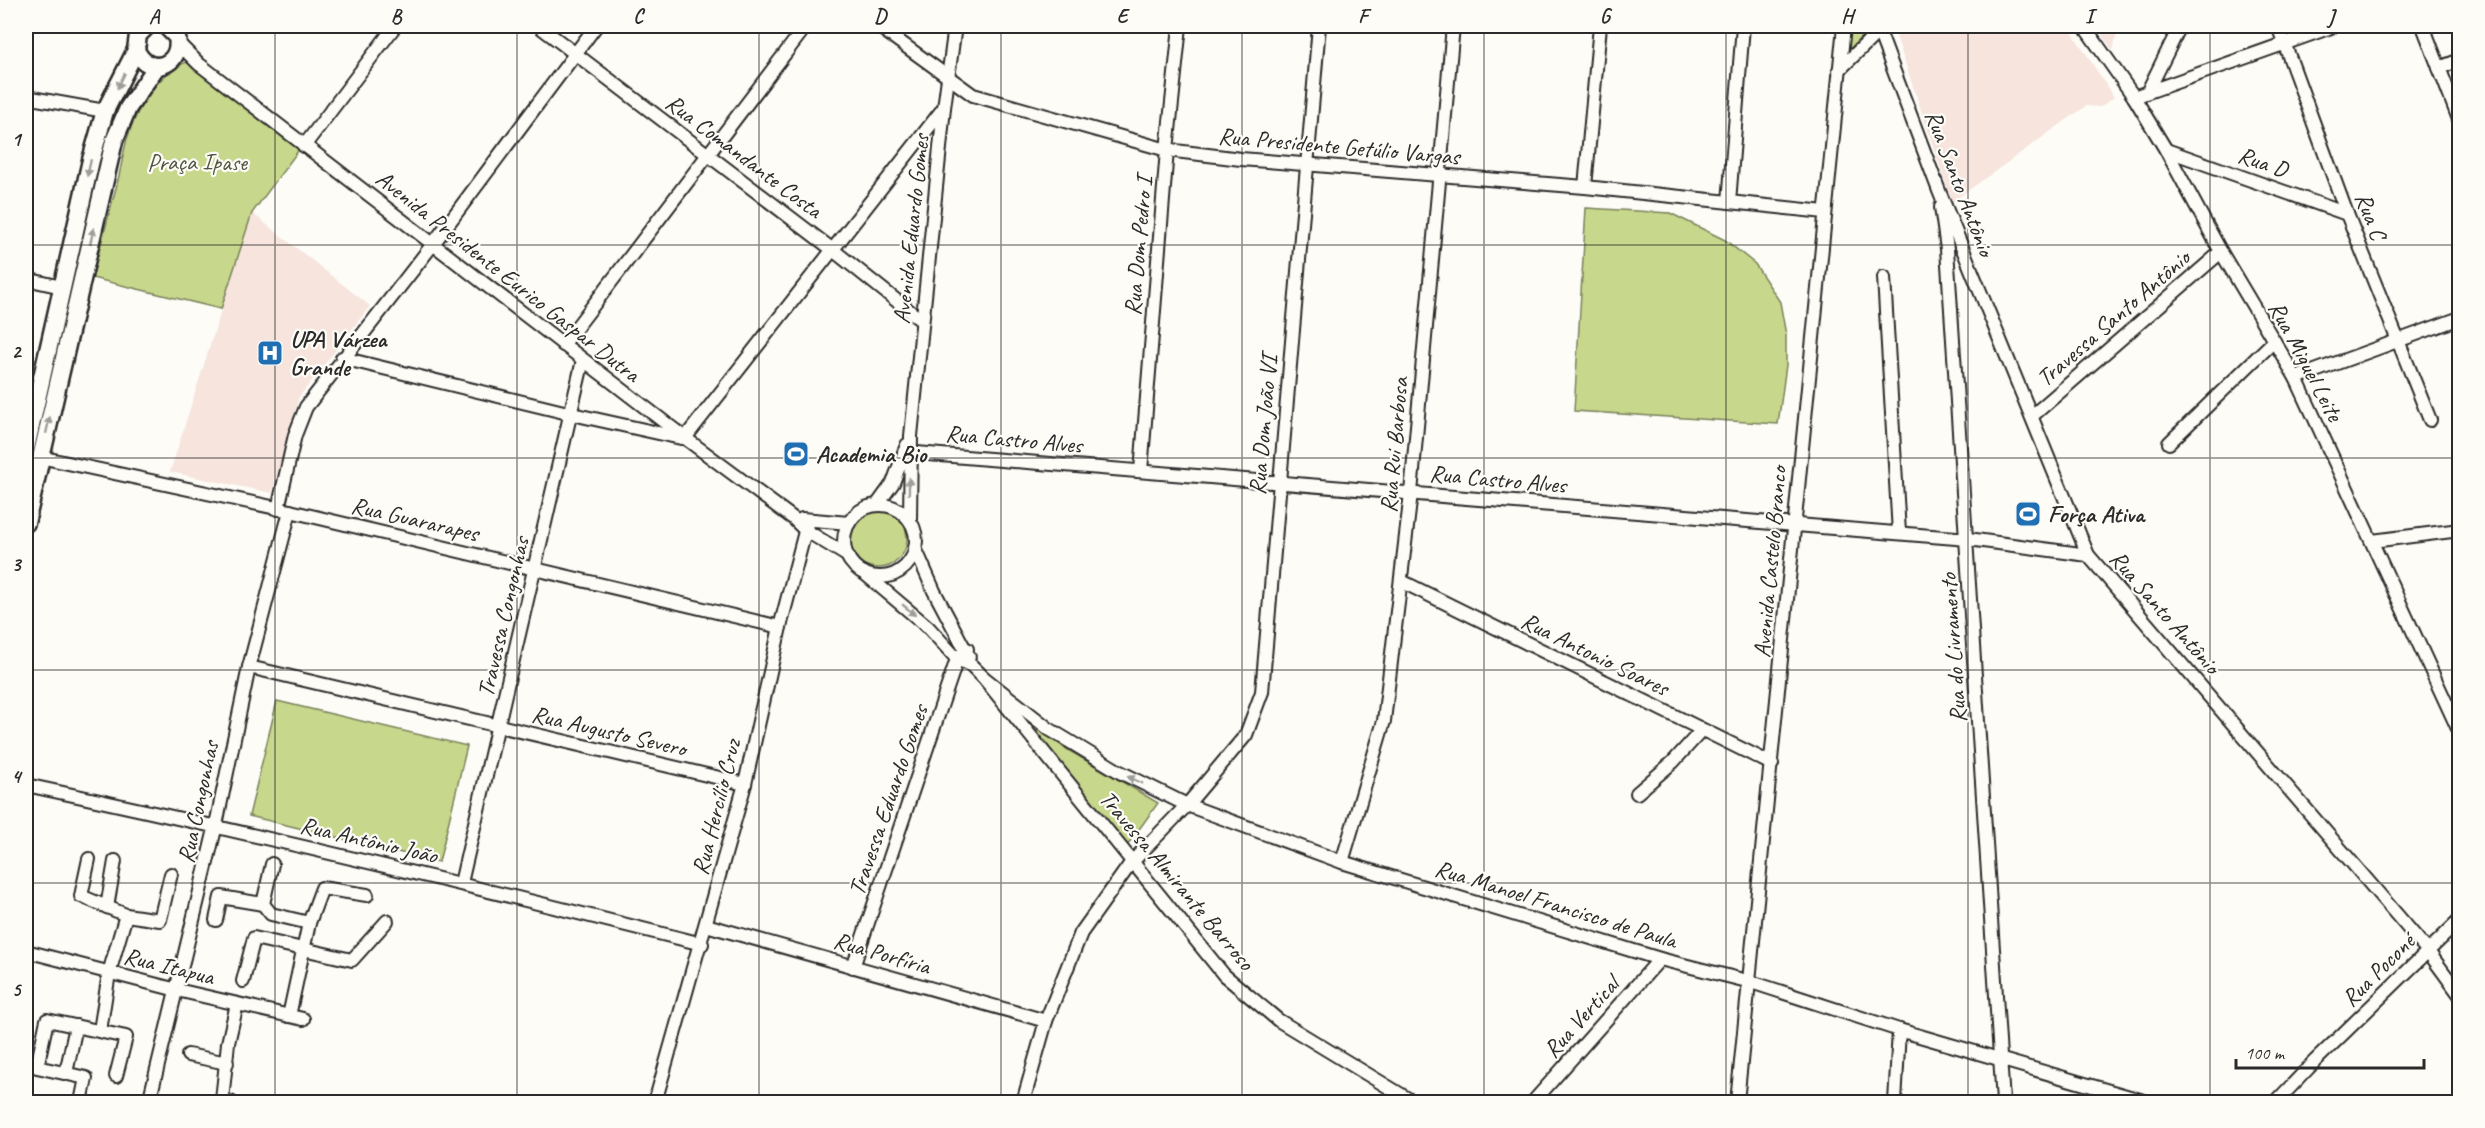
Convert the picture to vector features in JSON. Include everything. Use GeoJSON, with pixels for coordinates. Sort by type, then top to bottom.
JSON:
{"type":"FeatureCollection","features":[{"type":"Feature","properties":{"kind":"main road"},"geometry":{"type":"LineString","coordinates":[[26,523],[33,453],[62,287],[91,160],[105,111],[133,38],[147,26]]}},
{"type":"Feature","properties":{"kind":"main road"},"geometry":{"type":"LineString","coordinates":[[33,453],[114,141],[128,108],[163,64],[175,57],[177,33]]}},
{"type":"Feature","properties":{"kind":"main road"},"geometry":{"type":"LineString","coordinates":[[133,38],[144,61],[163,64]]}},
{"type":"Feature","properties":{"kind":"street"},"geometry":{"type":"LineString","coordinates":[[304,146],[395,26]]}},
{"type":"Feature","properties":{"kind":"street","name":"Rua Comandante Costa"},"geometry":{"type":"LineString","coordinates":[[539,26],[834,250],[922,321]]}},
{"type":"Feature","properties":{"kind":"street","name":"Rua Congonhas"},"geometry":{"type":"LineString","coordinates":[[149,1102],[216,825],[284,510],[295,435],[301,417],[342,358],[433,244],[596,26]]}},
{"type":"Feature","properties":{"kind":"street"},"geometry":{"type":"LineString","coordinates":[[563,345],[806,26]]}},
{"type":"Feature","properties":{"kind":"street","name":"Rua Presidente Getúlio Vargas"},"geometry":{"type":"LineString","coordinates":[[878,26],[973,95],[1167,150],[1439,177],[1585,187],[1825,212]]}},
{"type":"Feature","properties":{"kind":"street","name":"Avenida Eduardo Gomes"},"geometry":{"type":"LineString","coordinates":[[910,521],[907,452],[955,26]]}},
{"type":"Feature","properties":{"kind":"street","name":"Rua Dom Pedro I"},"geometry":{"type":"LineString","coordinates":[[1141,471],[1167,150],[1180,26]]}},
{"type":"Feature","properties":{"kind":"street","name":"Rua Dom João VI"},"geometry":{"type":"LineString","coordinates":[[1023,1102],[1046,1021],[1081,933],[1131,863],[1187,805],[1246,735],[1262,692],[1319,26]]}},
{"type":"Feature","properties":{"kind":"street","name":"Rua Rui Barbosa"},"geometry":{"type":"LineString","coordinates":[[1342,862],[1384,721],[1411,493],[1453,26]]}},
{"type":"Feature","properties":{"kind":"street"},"geometry":{"type":"LineString","coordinates":[[1585,187],[1600,26]]}},
{"type":"Feature","properties":{"kind":"street"},"geometry":{"type":"LineString","coordinates":[[1729,202],[1743,26]]}},
{"type":"Feature","properties":{"kind":"street","name":"Avenida Castelo Branco"},"geometry":{"type":"LineString","coordinates":[[1737,1102],[1751,982],[1844,26]]}},
{"type":"Feature","properties":{"kind":"street","name":"Rua Miguel Leite"},"geometry":{"type":"LineString","coordinates":[[2084,26],[2166,150],[2222,252],[2296,378],[2460,733]]}},
{"type":"Feature","properties":{"kind":"street"},"geometry":{"type":"LineString","coordinates":[[2148,91],[2180,26]]}},
{"type":"Feature","properties":{"kind":"street","name":"Rua C"},"geometry":{"type":"LineString","coordinates":[[2278,26],[2347,214],[2430,420]]}},
{"type":"Feature","properties":{"kind":"street"},"geometry":{"type":"LineString","coordinates":[[2133,97],[2334,26]]}},
{"type":"Feature","properties":{"kind":"street"},"geometry":{"type":"LineString","coordinates":[[2423,26],[2460,122]]}},
{"type":"Feature","properties":{"kind":"street"},"geometry":{"type":"LineString","coordinates":[[1839,70],[1880,27]]}},
{"type":"Feature","properties":{"kind":"street","name":"Rua Santo Antônio"},"geometry":{"type":"LineString","coordinates":[[1880,27],[1939,191],[2088,555],[2427,950],[2460,995]]}},
{"type":"Feature","properties":{"kind":"street","name":"Avenida Presidente Eurico Gaspar Dutra"},"geometry":{"type":"LineString","coordinates":[[177,33],[199,64],[304,146],[685,438],[848,556]]}},
{"type":"Feature","properties":{"kind":"street"},"geometry":{"type":"LineString","coordinates":[[2439,68],[2460,60]]}},
{"type":"Feature","properties":{"kind":"street"},"geometry":{"type":"LineString","coordinates":[[163,64],[199,64]]}},
{"type":"Feature","properties":{"kind":"street"},"geometry":{"type":"LineString","coordinates":[[26,97],[105,111]]}},
{"type":"Feature","properties":{"kind":"street"},"geometry":{"type":"LineString","coordinates":[[342,358],[572,414],[685,438],[944,108]]}},
{"type":"Feature","properties":{"kind":"street","name":"Rua D"},"geometry":{"type":"LineString","coordinates":[[2166,150],[2347,214]]}},
{"type":"Feature","properties":{"kind":"street","name":"Rua do Livramento"},"geometry":{"type":"LineString","coordinates":[[1939,191],[1947,249],[1968,539],[2003,1102]]}},
{"type":"Feature","properties":{"kind":"street","name":"Travessa Santo Antônio"},"geometry":{"type":"LineString","coordinates":[[2032,416],[2222,252]]}},
{"type":"Feature","properties":{"kind":"street"},"geometry":{"type":"LineString","coordinates":[[1884,277],[1899,533]]}},
{"type":"Feature","properties":{"kind":"street"},"geometry":{"type":"LineString","coordinates":[[26,279],[62,287]]}},
{"type":"Feature","properties":{"kind":"street"},"geometry":{"type":"LineString","coordinates":[[2296,378],[2460,318]]}},
{"type":"Feature","properties":{"kind":"street"},"geometry":{"type":"LineString","coordinates":[[2169,443],[2274,341]]}},
{"type":"Feature","properties":{"kind":"street","name":"Travessa Congonhas"},"geometry":{"type":"LineString","coordinates":[[461,883],[583,360]]}},
{"type":"Feature","properties":{"kind":"street"},"geometry":{"type":"LineString","coordinates":[[877,506],[893,483],[907,452]]}},
{"type":"Feature","properties":{"kind":"street","name":"Rua Castro Alves"},"geometry":{"type":"LineString","coordinates":[[907,452],[1968,539],[2088,555]]}},
{"type":"Feature","properties":{"kind":"street","name":"Rua Guararapes"},"geometry":{"type":"LineString","coordinates":[[33,453],[536,568],[780,627]]}},
{"type":"Feature","properties":{"kind":"street"},"geometry":{"type":"LineString","coordinates":[[957,659],[928,627],[854,566],[844,545],[849,523],[856,514],[866,508],[877,506],[896,509],[910,521],[914,529],[915,548],[934,591],[967,649]]}},
{"type":"Feature","properties":{"kind":"street","name":"Avenida Presidente Eurico Gaspar Dutra"},"geometry":{"type":"LineString","coordinates":[[807,525],[849,523]]}},
{"type":"Feature","properties":{"kind":"street","name":"Rua Hercílio Cruz"},"geometry":{"type":"LineString","coordinates":[[655,1102],[702,944],[745,784],[780,627],[807,525]]}},
{"type":"Feature","properties":{"kind":"street"},"geometry":{"type":"LineString","coordinates":[[2372,541],[2460,530]]}},
{"type":"Feature","properties":{"kind":"street"},"geometry":{"type":"LineString","coordinates":[[864,573],[873,576],[891,575],[907,565],[915,548]]}},
{"type":"Feature","properties":{"kind":"street","name":"Rua Antonio Soares"},"geometry":{"type":"LineString","coordinates":[[1401,581],[1772,764]]}},
{"type":"Feature","properties":{"kind":"street","name":"Travessa Eduardo Gomes"},"geometry":{"type":"LineString","coordinates":[[854,967],[957,659],[967,649]]}},
{"type":"Feature","properties":{"kind":"street","name":"Travessa Almirante Barroso"},"geometry":{"type":"LineString","coordinates":[[967,649],[972,666]]}},
{"type":"Feature","properties":{"kind":"street","name":"Travessa Almirante Barroso"},"geometry":{"type":"LineString","coordinates":[[957,659],[972,666],[983,677],[1131,863],[1224,975],[1278,1020],[1413,1102]]}},
{"type":"Feature","properties":{"kind":"street","name":"Rua Augusto Severo"},"geometry":{"type":"LineString","coordinates":[[249,667],[745,784]]}},
{"type":"Feature","properties":{"kind":"street","name":"Rua Manoel Francisco de Paula"},"geometry":{"type":"LineString","coordinates":[[983,677],[1049,729],[1120,772],[1187,805],[1342,862],[1660,959],[1751,982],[1899,1030],[2147,1102]]}},
{"type":"Feature","properties":{"kind":"street"},"geometry":{"type":"LineString","coordinates":[[1637,793],[1673,762],[1702,730]]}},
{"type":"Feature","properties":{"kind":"street","name":"Rua Antônio João"},"geometry":{"type":"LineString","coordinates":[[26,785],[216,825],[461,883],[702,944]]}},
{"type":"Feature","properties":{"kind":"street"},"geometry":{"type":"LineString","coordinates":[[89,859],[81,896],[126,915],[160,920],[171,874]]}},
{"type":"Feature","properties":{"kind":"street"},"geometry":{"type":"LineString","coordinates":[[107,907],[116,861]]}},
{"type":"Feature","properties":{"kind":"street"},"geometry":{"type":"LineString","coordinates":[[263,904],[272,864]]}},
{"type":"Feature","properties":{"kind":"street"},"geometry":{"type":"LineString","coordinates":[[289,1016],[309,923],[322,888],[366,895]]}},
{"type":"Feature","properties":{"kind":"street"},"geometry":{"type":"LineString","coordinates":[[216,920],[221,897],[263,904],[271,914],[309,923]]}},
{"type":"Feature","properties":{"kind":"street"},"geometry":{"type":"LineString","coordinates":[[100,1031],[109,972],[126,915]]}},
{"type":"Feature","properties":{"kind":"street","name":"Rua Poconé"},"geometry":{"type":"LineString","coordinates":[[2276,1102],[2427,950],[2460,920]]}},
{"type":"Feature","properties":{"kind":"street"},"geometry":{"type":"LineString","coordinates":[[243,981],[254,938],[352,960],[387,921]]}},
{"type":"Feature","properties":{"kind":"street","name":"Rua Porfíria"},"geometry":{"type":"LineString","coordinates":[[706,925],[1046,1021]]}},
{"type":"Feature","properties":{"kind":"street","name":"Rua Itapua"},"geometry":{"type":"LineString","coordinates":[[26,951],[177,990],[303,1019]]}},
{"type":"Feature","properties":{"kind":"street","name":"Rua Vertical"},"geometry":{"type":"LineString","coordinates":[[1533,1102],[1660,959]]}},
{"type":"Feature","properties":{"kind":"street"},"geometry":{"type":"LineString","coordinates":[[224,1102],[228,1043],[237,1004]]}},
{"type":"Feature","properties":{"kind":"street"},"geometry":{"type":"LineString","coordinates":[[81,1102],[86,1078],[38,1067],[47,1020],[126,1037],[116,1076]]}},
{"type":"Feature","properties":{"kind":"street"},"geometry":{"type":"LineString","coordinates":[[66,1073],[76,1026]]}},
{"type":"Feature","properties":{"kind":"street"},"geometry":{"type":"LineString","coordinates":[[1895,1102],[1899,1030]]}},
{"type":"Feature","properties":{"kind":"street"},"geometry":{"type":"LineString","coordinates":[[188,1055],[227,1063]]}},
{"type":"Feature","properties":{"kind":"shaded area"},"geometry":{"type":"Polygon","coordinates":[[[1899,26],[2068,26],[2114,97],[2100,107],[2086,106],[1952,202],[1894,30],[1899,26]]]}},
{"type":"Feature","properties":{"kind":"shaded area"},"geometry":{"type":"Polygon","coordinates":[[[2096,26],[2118,26],[2113,51],[2096,26]]]}},
{"type":"Feature","properties":{"kind":"shaded area","name":"UPA Várzea Grande"},"geometry":{"type":"Polygon","coordinates":[[[252,213],[370,306],[299,397],[272,493],[170,472],[252,213]]]}},
{"type":"Feature","properties":{"kind":"green space"},"geometry":{"type":"Polygon","coordinates":[[[1849,26],[1866,26],[1868,30],[1847,52],[1849,26]]]}},
{"type":"Feature","properties":{"kind":"green space","name":"Praça Ipase"},"geometry":{"type":"Polygon","coordinates":[[[192,60],[301,147],[252,213],[221,309],[92,278],[131,127],[143,103],[160,81],[169,72],[192,60]]]}},
{"type":"Feature","properties":{"kind":"green space"},"geometry":{"type":"Polygon","coordinates":[[[1586,208],[1670,213],[1725,240],[1755,264],[1780,302],[1786,335],[1786,365],[1778,424],[1574,411],[1586,208]]]}},
{"type":"Feature","properties":{"kind":"green space"},"geometry":{"type":"Polygon","coordinates":[[[872,510],[884,510],[899,518],[907,533],[907,545],[899,560],[884,568],[872,568],[857,560],[849,545],[849,533],[857,518],[872,510]]]}},
{"type":"Feature","properties":{"kind":"green space"},"geometry":{"type":"Polygon","coordinates":[[[277,701],[467,746],[439,862],[249,816],[277,701]]]}},
{"type":"Feature","properties":{"kind":"green space"},"geometry":{"type":"Polygon","coordinates":[[[1029,722],[1068,750],[1158,803],[1127,846],[1029,722]]]}},
{"type":"Feature","properties":{"kind":"place","name":"UPA Várzea Grande"},"geometry":{"type":"Point","coordinates":[270,353]}},
{"type":"Feature","properties":{"kind":"place","name":"Academia Bio"},"geometry":{"type":"Point","coordinates":[796,454]}},
{"type":"Feature","properties":{"kind":"place","name":"Força Ativa"},"geometry":{"type":"Point","coordinates":[2028,514]}}]}
